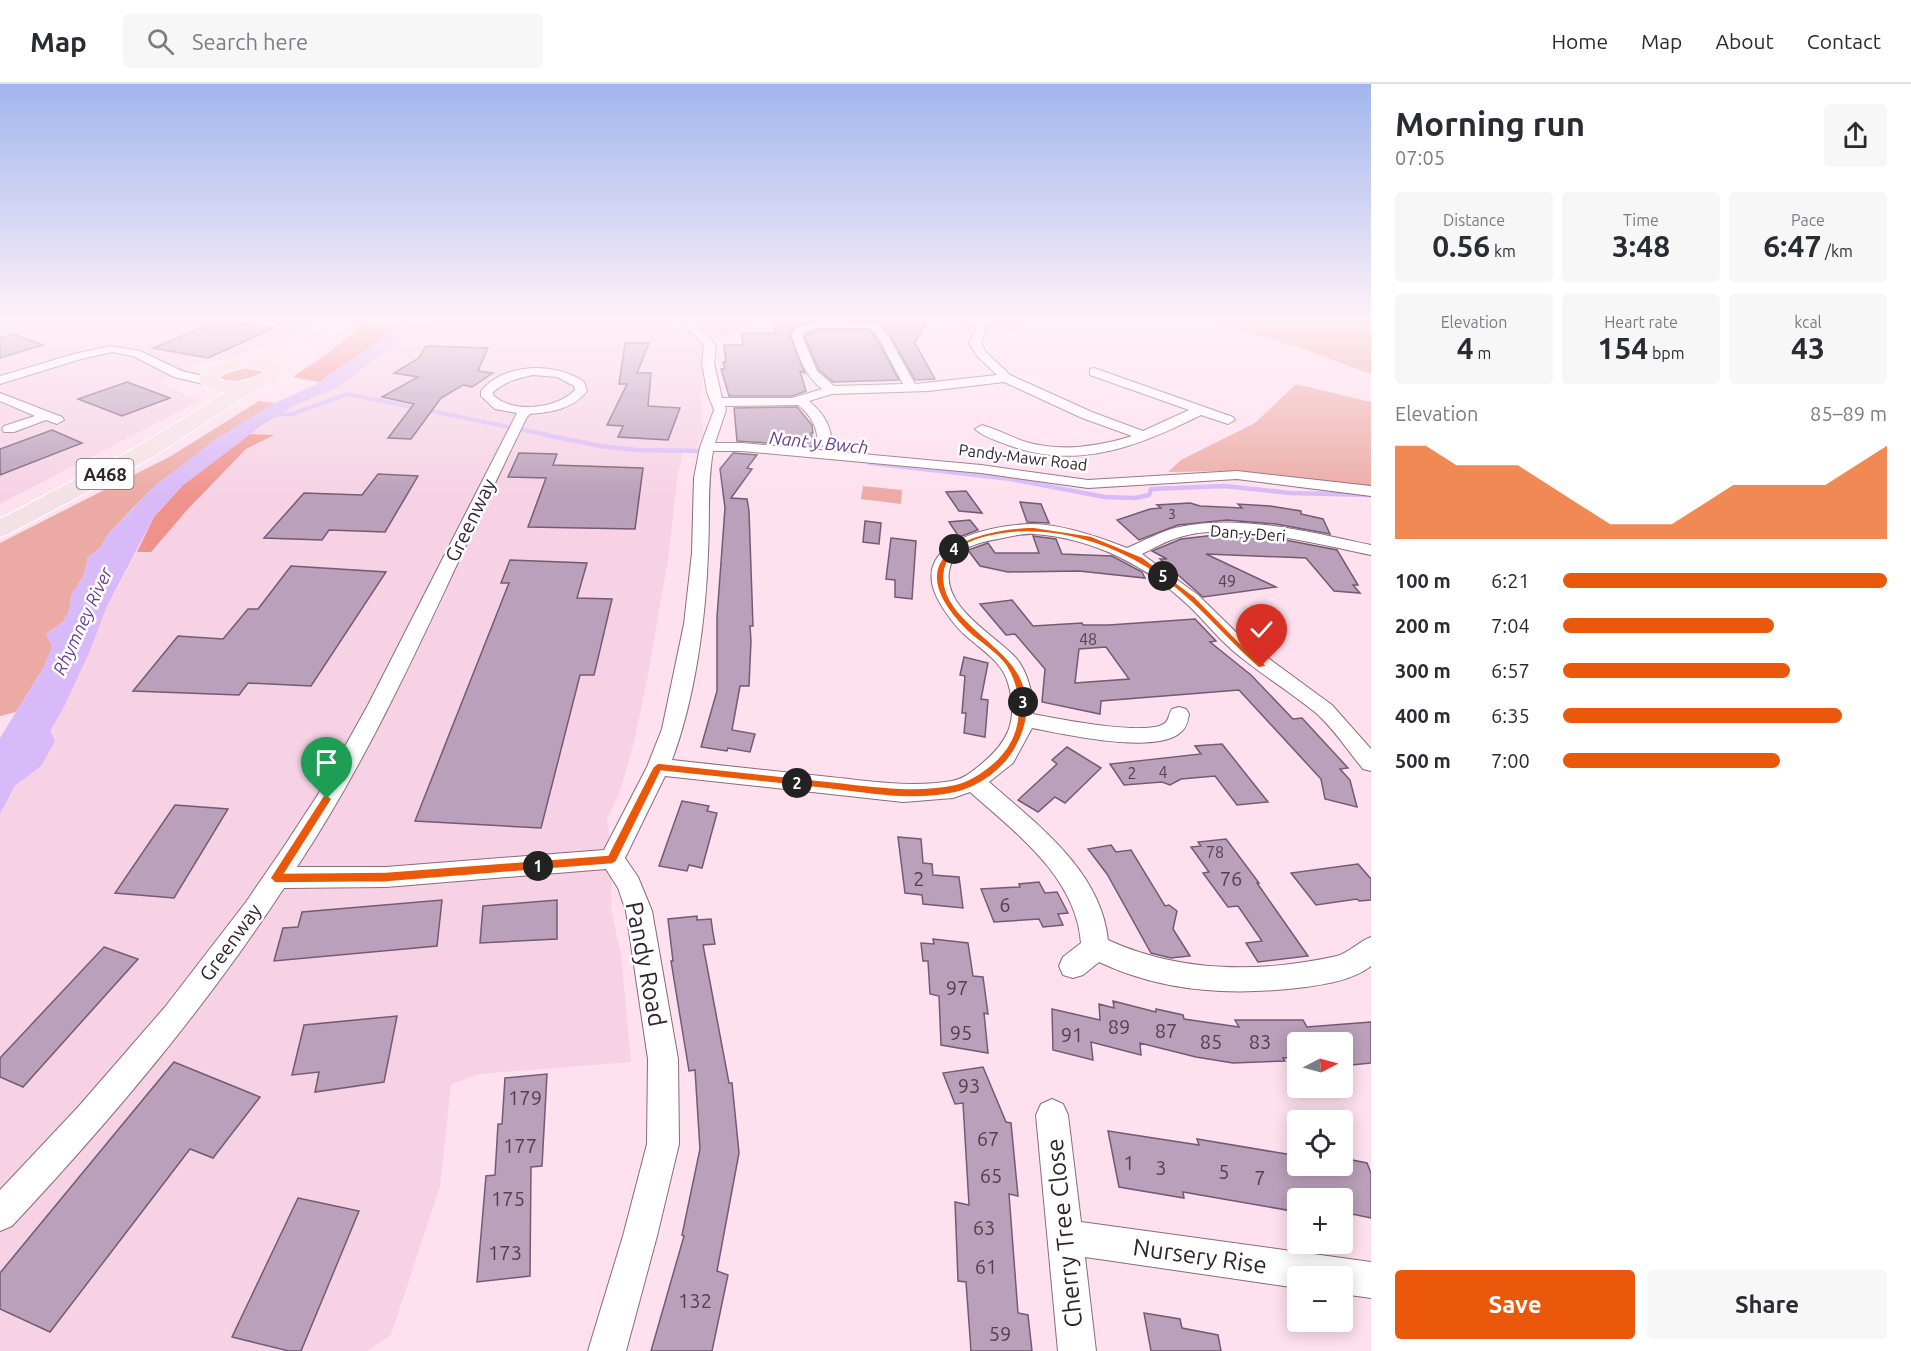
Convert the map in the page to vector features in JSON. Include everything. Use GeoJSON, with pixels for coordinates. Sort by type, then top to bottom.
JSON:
{"type":"FeatureCollection","features":[{"type":"Feature","properties":{"kind":"main road"},"geometry":{"type":"LineString","coordinates":[[206,414],[214,396],[211,379]]}},
{"type":"Feature","properties":{"kind":"main road"},"geometry":{"type":"LineString","coordinates":[[211,383],[232,387],[262,379]]}},
{"type":"Feature","properties":{"kind":"main road","name":"A468"},"geometry":{"type":"LineString","coordinates":[[0,529],[118,467],[254,383]]}},
{"type":"Feature","properties":{"kind":"street"},"geometry":{"type":"LineString","coordinates":[[196,379],[211,383]]}},
{"type":"Feature","properties":{"kind":"street"},"geometry":{"type":"LineString","coordinates":[[505,379],[492,385],[487,391],[491,402],[500,406],[542,410],[568,402],[580,391],[579,385],[570,379]]}},
{"type":"Feature","properties":{"kind":"street"},"geometry":{"type":"LineString","coordinates":[[275,878],[386,877],[612,859],[658,767],[673,729],[693,624],[700,553],[701,478],[707,447],[720,410],[711,379]]}},
{"type":"Feature","properties":{"kind":"street"},"geometry":{"type":"LineString","coordinates":[[815,379],[831,390]]}},
{"type":"Feature","properties":{"kind":"street"},"geometry":{"type":"LineString","coordinates":[[906,379],[911,388]]}},
{"type":"Feature","properties":{"kind":"street"},"geometry":{"type":"LineString","coordinates":[[717,402],[776,404],[801,400],[831,390],[911,388],[995,379]]}},
{"type":"Feature","properties":{"kind":"street"},"geometry":{"type":"LineString","coordinates":[[1008,379],[1087,415],[1146,437]]}},
{"type":"Feature","properties":{"kind":"street"},"geometry":{"type":"LineString","coordinates":[[1114,379],[1228,420]]}},
{"type":"Feature","properties":{"kind":"street"},"geometry":{"type":"LineString","coordinates":[[0,397],[51,418],[9,429]]}},
{"type":"Feature","properties":{"kind":"street"},"geometry":{"type":"LineString","coordinates":[[801,400],[818,415],[824,427],[825,443]]}},
{"type":"Feature","properties":{"kind":"street","name":"Greenway"},"geometry":{"type":"LineString","coordinates":[[0,1214],[54,1159],[163,1034],[275,878],[327,799],[375,713],[509,440],[526,410]]}},
{"type":"Feature","properties":{"kind":"street"},"geometry":{"type":"LineString","coordinates":[[982,429],[1024,446],[1046,450],[1089,451],[1146,437],[1200,410]]}},
{"type":"Feature","properties":{"kind":"street","name":"Pandy-Mawr Road"},"geometry":{"type":"LineString","coordinates":[[707,447],[742,447],[981,469],[1088,484],[1237,475],[1371,491]]}},
{"type":"Feature","properties":{"kind":"street"},"geometry":{"type":"LineString","coordinates":[[658,767],[903,793],[953,789],[974,782],[1005,758],[1021,729],[1023,705],[1018,682],[1009,663],[969,628],[951,606],[944,595],[939,577],[942,564],[951,552],[962,544],[979,537],[1013,530],[1032,529],[1089,538],[1128,554],[1166,577],[1192,598],[1238,645],[1325,710],[1371,763]]}},
{"type":"Feature","properties":{"kind":"street","name":"Dan-y-Deri"},"geometry":{"type":"LineString","coordinates":[[1128,554],[1179,532],[1222,529],[1291,535],[1368,553]]}},
{"type":"Feature","properties":{"kind":"street"},"geometry":{"type":"LineString","coordinates":[[1022,719],[1092,733],[1141,735],[1169,731],[1176,726],[1179,714]]}},
{"type":"Feature","properties":{"kind":"street"},"geometry":{"type":"LineString","coordinates":[[974,782],[1049,849],[1079,892],[1093,925],[1095,948],[1073,966]]}},
{"type":"Feature","properties":{"kind":"street","name":"Pandy Road"},"geometry":{"type":"LineString","coordinates":[[607,1351],[640,1236],[663,1144],[663,1059],[641,922],[629,884],[612,859]]}},
{"type":"Feature","properties":{"kind":"street"},"geometry":{"type":"LineString","coordinates":[[1095,948],[1123,961],[1160,973],[1221,982],[1270,980],[1315,972],[1355,963],[1371,949]]}},
{"type":"Feature","properties":{"kind":"street","name":"Cherry Tree Close"},"geometry":{"type":"LineString","coordinates":[[1052,1115],[1077,1351]]}},
{"type":"Feature","properties":{"kind":"street","name":"Nursery Rise"},"geometry":{"type":"LineString","coordinates":[[1064,1237],[1371,1280]]}},
{"type":"Feature","properties":{"kind":"shaded area"},"geometry":{"type":"Polygon","coordinates":[[[0,379],[163,379],[158,381],[199,401],[0,504],[0,379]]]}},
{"type":"Feature","properties":{"kind":"shaded area"},"geometry":{"type":"Polygon","coordinates":[[[216,379],[249,379],[239,383],[216,379]]]}},
{"type":"Feature","properties":{"kind":"shaded area"},"geometry":{"type":"Polygon","coordinates":[[[304,379],[323,379],[319,382],[304,379]]]}},
{"type":"Feature","properties":{"kind":"shaded area"},"geometry":{"type":"Polygon","coordinates":[[[348,379],[702,379],[703,435],[694,452],[683,452],[677,480],[668,560],[646,685],[634,742],[620,791],[607,819],[612,859],[611,909],[621,954],[631,1062],[480,1074],[451,1084],[440,1186],[391,1335],[367,1351],[0,1351],[0,814],[16,786],[41,766],[50,731],[90,651],[107,606],[137,552],[151,551],[246,449],[272,435],[250,434],[293,406],[336,388],[348,379]]]}},
{"type":"Feature","properties":{"kind":"shaded area"},"geometry":{"type":"Polygon","coordinates":[[[1296,384],[1371,402],[1371,486],[1231,471],[1168,472],[1181,460],[1255,423],[1296,384]]]}},
{"type":"Feature","properties":{"kind":"shaded area"},"geometry":{"type":"Polygon","coordinates":[[[259,401],[275,403],[217,439],[156,485],[109,533],[100,548],[88,557],[84,575],[72,594],[69,611],[63,622],[46,634],[53,646],[44,667],[16,712],[0,716],[0,543],[171,456],[259,401]]]}},
{"type":"Feature","properties":{"kind":"shaded area"},"geometry":{"type":"Polygon","coordinates":[[[250,434],[274,435],[246,449],[187,510],[151,552],[137,552],[154,517],[183,485],[250,434]]]}},
{"type":"Feature","properties":{"kind":"shaded area"},"geometry":{"type":"Polygon","coordinates":[[[863,486],[902,490],[901,504],[861,499],[863,486]]]}},
{"type":"Feature","properties":{"kind":"water","name":"Rhymney River"},"geometry":{"type":"Polygon","coordinates":[[[324,379],[348,379],[336,388],[293,406],[261,426],[183,485],[154,517],[107,606],[90,651],[50,731],[55,741],[41,766],[15,786],[0,814],[0,738],[44,667],[52,646],[46,634],[63,622],[69,611],[72,594],[84,575],[88,557],[100,548],[109,533],[156,485],[216,439],[275,403],[324,379]]]}},
{"type":"Feature","properties":{"kind":"building"},"geometry":{"type":"Polygon","coordinates":[[[414,379],[484,379],[472,387],[463,385],[441,398],[411,439],[388,438],[414,404],[382,397],[414,379]]]}},
{"type":"Feature","properties":{"kind":"building"},"geometry":{"type":"Polygon","coordinates":[[[620,379],[650,379],[648,406],[680,408],[668,440],[618,437],[623,426],[607,425],[627,384],[619,384],[620,379]]]}},
{"type":"Feature","properties":{"kind":"building"},"geometry":{"type":"Polygon","coordinates":[[[724,379],[802,379],[806,391],[792,396],[729,396],[724,379]]]}},
{"type":"Feature","properties":{"kind":"building"},"geometry":{"type":"Polygon","coordinates":[[[830,379],[899,380],[833,382],[830,379]]]}},
{"type":"Feature","properties":{"kind":"building"},"geometry":{"type":"Polygon","coordinates":[[[127,382],[170,398],[122,416],[78,399],[127,382]]]}},
{"type":"Feature","properties":{"kind":"building"},"geometry":{"type":"Polygon","coordinates":[[[797,407],[812,425],[813,433],[811,433],[815,447],[798,446],[796,439],[770,438],[767,443],[737,441],[734,408],[797,407]]]}},
{"type":"Feature","properties":{"kind":"building"},"geometry":{"type":"Polygon","coordinates":[[[52,430],[82,443],[0,475],[0,449],[52,430]]]}},
{"type":"Feature","properties":{"kind":"building"},"geometry":{"type":"Polygon","coordinates":[[[519,453],[557,454],[553,465],[643,468],[635,529],[528,527],[546,478],[508,477],[519,453]]]}},
{"type":"Feature","properties":{"kind":"building"},"geometry":{"type":"Polygon","coordinates":[[[733,453],[757,455],[747,468],[752,469],[731,498],[747,499],[749,511],[753,626],[750,626],[749,686],[740,686],[732,730],[755,734],[750,752],[701,747],[717,691],[717,617],[725,508],[720,469],[733,453]]]}},
{"type":"Feature","properties":{"kind":"building"},"geometry":{"type":"Polygon","coordinates":[[[378,474],[418,476],[385,532],[329,530],[322,540],[264,538],[304,493],[362,495],[378,474]]]}},
{"type":"Feature","properties":{"kind":"building"},"geometry":{"type":"Polygon","coordinates":[[[966,491],[982,513],[959,511],[946,492],[966,491]]]}},
{"type":"Feature","properties":{"kind":"building"},"geometry":{"type":"Polygon","coordinates":[[[1020,502],[1041,504],[1049,523],[1027,522],[1020,502]]]}},
{"type":"Feature","properties":{"kind":"building"},"geometry":{"type":"Polygon","coordinates":[[[1190,503],[1200,506],[1242,508],[1238,504],[1270,506],[1301,511],[1301,514],[1323,519],[1330,534],[1276,524],[1227,520],[1178,525],[1139,540],[1117,520],[1150,509],[1161,508],[1157,505],[1190,503]]]}},
{"type":"Feature","properties":{"kind":"building"},"geometry":{"type":"Polygon","coordinates":[[[970,520],[978,530],[959,537],[949,522],[970,520]]]}},
{"type":"Feature","properties":{"kind":"building"},"geometry":{"type":"Polygon","coordinates":[[[865,521],[881,523],[879,544],[863,542],[865,521]]]}},
{"type":"Feature","properties":{"kind":"building"},"geometry":{"type":"Polygon","coordinates":[[[1224,534],[1275,538],[1337,550],[1358,585],[1353,585],[1360,593],[1334,591],[1306,558],[1206,554],[1276,587],[1203,597],[1160,559],[1167,559],[1152,551],[1181,539],[1224,534]]]}},
{"type":"Feature","properties":{"kind":"building"},"geometry":{"type":"Polygon","coordinates":[[[1033,536],[1056,539],[1062,554],[1112,556],[1142,572],[1145,578],[1079,571],[1008,572],[980,566],[968,550],[988,543],[995,553],[1039,553],[1033,536]]]}},
{"type":"Feature","properties":{"kind":"building"},"geometry":{"type":"Polygon","coordinates":[[[891,538],[916,541],[912,599],[895,597],[895,580],[886,579],[891,538]]]}},
{"type":"Feature","properties":{"kind":"building"},"geometry":{"type":"Polygon","coordinates":[[[510,560],[587,563],[577,598],[612,599],[594,675],[580,675],[541,828],[415,821],[509,583],[501,583],[510,560]]]}},
{"type":"Feature","properties":{"kind":"building"},"geometry":{"type":"Polygon","coordinates":[[[291,566],[386,572],[311,686],[248,683],[239,695],[133,691],[178,636],[223,639],[248,609],[258,609],[291,566]]]}},
{"type":"Feature","properties":{"kind":"building"},"geometry":{"type":"Polygon","coordinates":[[[1012,600],[1033,626],[1082,623],[1083,625],[1109,625],[1195,619],[1216,641],[1210,642],[1251,675],[1293,719],[1302,718],[1348,768],[1340,769],[1350,780],[1357,807],[1325,799],[1321,779],[1239,690],[1101,701],[1100,714],[1042,702],[1045,669],[1015,634],[1006,635],[980,604],[1012,600]],[[1106,647],[1079,649],[1075,683],[1129,679],[1106,647]]]}},
{"type":"Feature","properties":{"kind":"building"},"geometry":{"type":"Polygon","coordinates":[[[964,657],[988,663],[981,699],[988,700],[985,737],[964,733],[966,713],[962,713],[965,676],[960,675],[964,657]]]}},
{"type":"Feature","properties":{"kind":"building"},"geometry":{"type":"Polygon","coordinates":[[[1222,744],[1268,802],[1237,805],[1215,776],[1181,779],[1170,785],[1162,782],[1124,785],[1110,764],[1201,754],[1195,746],[1222,744]]]}},
{"type":"Feature","properties":{"kind":"building"},"geometry":{"type":"Polygon","coordinates":[[[1067,747],[1101,768],[1065,803],[1055,797],[1038,812],[1018,800],[1057,764],[1052,760],[1067,747]]]}},
{"type":"Feature","properties":{"kind":"building"},"geometry":{"type":"Polygon","coordinates":[[[682,801],[709,806],[707,811],[717,813],[702,868],[689,865],[687,871],[659,866],[682,801]]]}},
{"type":"Feature","properties":{"kind":"building"},"geometry":{"type":"Polygon","coordinates":[[[175,805],[228,809],[174,898],[115,893],[175,805]]]}},
{"type":"Feature","properties":{"kind":"building"},"geometry":{"type":"Polygon","coordinates":[[[898,837],[921,839],[923,863],[932,864],[933,875],[959,877],[963,908],[923,904],[922,895],[905,893],[898,837]]]}},
{"type":"Feature","properties":{"kind":"building"},"geometry":{"type":"Polygon","coordinates":[[[1226,839],[1308,956],[1258,962],[1246,943],[1262,941],[1238,906],[1228,907],[1203,873],[1209,872],[1191,847],[1201,846],[1198,842],[1226,839]]]}},
{"type":"Feature","properties":{"kind":"building"},"geometry":{"type":"Polygon","coordinates":[[[1111,845],[1116,852],[1131,850],[1165,906],[1169,905],[1177,911],[1173,929],[1190,956],[1171,958],[1151,953],[1107,874],[1088,849],[1111,845]]]}},
{"type":"Feature","properties":{"kind":"building"},"geometry":{"type":"Polygon","coordinates":[[[1358,864],[1371,879],[1371,900],[1359,901],[1357,899],[1316,905],[1291,873],[1358,864]]]}},
{"type":"Feature","properties":{"kind":"building"},"geometry":{"type":"Polygon","coordinates":[[[1039,882],[1045,893],[1057,892],[1068,913],[1058,914],[1063,925],[1043,927],[1039,919],[994,922],[981,889],[1020,887],[1019,884],[1039,882]]]}},
{"type":"Feature","properties":{"kind":"building"},"geometry":{"type":"Polygon","coordinates":[[[442,900],[437,946],[274,961],[283,928],[298,927],[302,912],[442,900]]]}},
{"type":"Feature","properties":{"kind":"building"},"geometry":{"type":"Polygon","coordinates":[[[557,900],[557,939],[480,943],[483,906],[557,900]]]}},
{"type":"Feature","properties":{"kind":"building"},"geometry":{"type":"Polygon","coordinates":[[[697,916],[697,920],[711,919],[715,944],[703,945],[729,1083],[732,1083],[739,1153],[717,1271],[728,1275],[712,1351],[651,1351],[684,1236],[682,1235],[700,1149],[695,1070],[689,1071],[671,961],[673,961],[668,919],[697,916]]]}},
{"type":"Feature","properties":{"kind":"building"},"geometry":{"type":"Polygon","coordinates":[[[933,939],[968,943],[973,976],[983,977],[988,1014],[984,1013],[988,1053],[941,1045],[939,996],[930,994],[928,961],[923,961],[921,943],[934,944],[933,939]]]}},
{"type":"Feature","properties":{"kind":"building"},"geometry":{"type":"Polygon","coordinates":[[[104,947],[138,959],[23,1087],[0,1077],[0,1058],[104,947]]]}},
{"type":"Feature","properties":{"kind":"building"},"geometry":{"type":"Polygon","coordinates":[[[1113,1001],[1156,1012],[1156,1009],[1183,1015],[1184,1019],[1239,1027],[1235,1020],[1303,1020],[1307,1027],[1371,1022],[1371,1063],[1353,1065],[1353,1032],[1287,1032],[1287,1058],[1283,1058],[1285,1061],[1233,1063],[1196,1057],[1140,1043],[1141,1055],[1091,1042],[1093,1060],[1053,1050],[1052,1009],[1100,1020],[1099,1004],[1114,1008],[1113,1001]]]}},
{"type":"Feature","properties":{"kind":"building"},"geometry":{"type":"Polygon","coordinates":[[[397,1016],[384,1082],[315,1092],[319,1072],[292,1075],[304,1025],[397,1016]]]}},
{"type":"Feature","properties":{"kind":"building"},"geometry":{"type":"Polygon","coordinates":[[[174,1062],[260,1097],[213,1158],[190,1149],[50,1332],[0,1309],[0,1273],[174,1062]]]}},
{"type":"Feature","properties":{"kind":"building"},"geometry":{"type":"Polygon","coordinates":[[[983,1067],[1006,1122],[1011,1123],[1018,1196],[1009,1194],[1018,1313],[1028,1315],[1032,1351],[971,1351],[966,1282],[958,1281],[955,1202],[969,1205],[963,1103],[955,1104],[943,1073],[983,1067]]]}},
{"type":"Feature","properties":{"kind":"building"},"geometry":{"type":"Polygon","coordinates":[[[547,1074],[542,1166],[531,1167],[530,1276],[477,1282],[486,1176],[495,1175],[498,1124],[502,1124],[505,1078],[547,1074]]]}},
{"type":"Feature","properties":{"kind":"building"},"geometry":{"type":"Polygon","coordinates":[[[1108,1131],[1199,1145],[1197,1139],[1287,1154],[1287,1176],[1353,1176],[1353,1160],[1367,1163],[1371,1173],[1371,1218],[1353,1214],[1353,1188],[1287,1188],[1287,1210],[1183,1192],[1184,1198],[1119,1187],[1108,1131]]]}},
{"type":"Feature","properties":{"kind":"building"},"geometry":{"type":"Polygon","coordinates":[[[298,1198],[359,1211],[301,1351],[289,1351],[232,1337],[298,1198]]]}},
{"type":"Feature","properties":{"kind":"building"},"geometry":{"type":"Polygon","coordinates":[[[1144,1313],[1180,1319],[1182,1328],[1218,1335],[1221,1351],[1151,1351],[1144,1313]]]}},
{"type":"Feature","properties":{"kind":"waterway","name":"Nant y Bwch"},"geometry":{"type":"LineString","coordinates":[[271,415],[292,414],[348,394],[553,436]]}},
{"type":"Feature","properties":{"kind":"waterway","name":"Nant y Bwch"},"geometry":{"type":"LineString","coordinates":[[545,435],[601,446],[637,450],[705,451]]}},
{"type":"Feature","properties":{"kind":"waterway","name":"Nant y Bwch"},"geometry":{"type":"LineString","coordinates":[[870,463],[1011,479],[1105,497],[1135,498],[1149,495],[1151,489],[1224,486],[1290,493],[1371,495]]}},
{"type":"Feature","properties":{"kind":"route"},"geometry":{"type":"LineString","coordinates":[[327,799],[275,878],[386,877],[612,859],[658,767],[903,793],[953,789],[974,782],[1005,758],[1021,729],[1023,705],[1018,682],[1009,663],[969,628],[955,612],[944,595],[939,577],[942,564],[951,552],[962,544],[996,532],[1032,529],[1059,532],[1089,538],[1139,559],[1192,598],[1212,621],[1262,666]]}}]}
